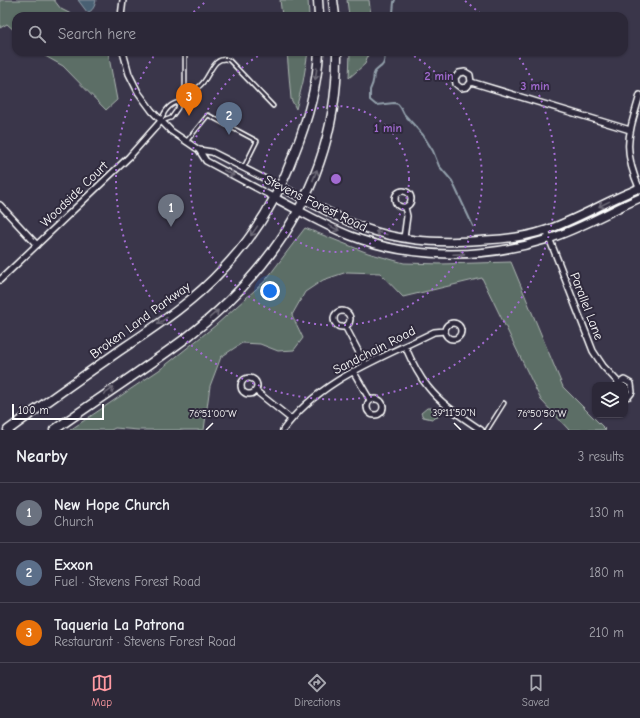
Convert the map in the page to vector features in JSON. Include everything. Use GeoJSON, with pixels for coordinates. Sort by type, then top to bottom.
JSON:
{"type":"FeatureCollection","features":[{"type":"Feature","properties":{"kind":"main road"},"geometry":{"type":"LineString","coordinates":[[318,0],[319,12]]}},
{"type":"Feature","properties":{"kind":"main road"},"geometry":{"type":"LineString","coordinates":[[333,0],[334,12]]}},
{"type":"Feature","properties":{"kind":"main road","name":"Broken Land Parkway"},"geometry":{"type":"LineString","coordinates":[[8,430],[170,316],[198,294],[236,256],[260,223],[281,187],[307,118],[316,80],[319,56]]}},
{"type":"Feature","properties":{"kind":"main road"},"geometry":{"type":"LineString","coordinates":[[54,430],[185,338],[215,314],[258,270],[281,239],[299,210],[316,174],[329,129],[334,98],[337,56]]}},
{"type":"Feature","properties":{"kind":"street"},"geometry":{"type":"LineString","coordinates":[[121,12],[123,0]]}},
{"type":"Feature","properties":{"kind":"street","name":"Stevens Forest Road"},"geometry":{"type":"LineString","coordinates":[[124,56],[129,74],[145,102],[161,121],[186,142],[199,150],[212,152],[304,200],[355,224],[376,232],[421,241],[451,243],[514,237],[546,230],[640,188]]}},
{"type":"Feature","properties":{"kind":"street"},"geometry":{"type":"LineString","coordinates":[[471,82],[630,130]]}},
{"type":"Feature","properties":{"kind":"street"},"geometry":{"type":"LineString","coordinates":[[640,95],[628,142],[629,161],[640,188]]}},
{"type":"Feature","properties":{"kind":"street","name":"Woodside Court"},"geometry":{"type":"LineString","coordinates":[[0,280],[129,156],[161,121]]}},
{"type":"Feature","properties":{"kind":"street","name":"Stevens Forest Road"},"geometry":{"type":"LineString","coordinates":[[199,150],[206,161],[275,198],[358,238],[389,248],[419,252],[450,255],[473,254],[522,246],[549,239],[640,198]]}},
{"type":"Feature","properties":{"kind":"street"},"geometry":{"type":"LineString","coordinates":[[0,205],[37,245]]}},
{"type":"Feature","properties":{"kind":"street"},"geometry":{"type":"LineString","coordinates":[[404,238],[407,212],[405,207]]}},
{"type":"Feature","properties":{"kind":"street","name":"Parallel Lane"},"geometry":{"type":"LineString","coordinates":[[546,230],[593,351],[616,382]]}},
{"type":"Feature","properties":{"kind":"street"},"geometry":{"type":"LineString","coordinates":[[345,326],[365,364]]}},
{"type":"Feature","properties":{"kind":"street","name":"Sandchain Road"},"geometry":{"type":"LineString","coordinates":[[283,430],[291,419],[318,394],[353,371],[434,332],[445,331]]}},
{"type":"Feature","properties":{"kind":"street"},"geometry":{"type":"LineString","coordinates":[[405,346],[414,367],[435,396],[481,430]]}},
{"type":"Feature","properties":{"kind":"street"},"geometry":{"type":"LineString","coordinates":[[353,371],[370,400]]}},
{"type":"Feature","properties":{"kind":"street","name":"Parallel Lane"},"geometry":{"type":"LineString","coordinates":[[628,383],[632,386],[632,392],[628,396]]}},
{"type":"Feature","properties":{"kind":"street"},"geometry":{"type":"LineString","coordinates":[[256,391],[291,419]]}},
{"type":"Feature","properties":{"kind":"lane"},"geometry":{"type":"LineString","coordinates":[[161,121],[171,118],[178,108],[184,89],[185,56]]}},
{"type":"Feature","properties":{"kind":"lane"},"geometry":{"type":"LineString","coordinates":[[184,89],[193,90],[201,86],[216,62],[226,59],[229,60],[273,106]]}},
{"type":"Feature","properties":{"kind":"lane"},"geometry":{"type":"LineString","coordinates":[[161,121],[164,112],[173,103],[179,102]]}},
{"type":"Feature","properties":{"kind":"lane"},"geometry":{"type":"LineString","coordinates":[[186,142],[208,114],[257,141],[244,168]]}},
{"type":"Feature","properties":{"kind":"lane"},"geometry":{"type":"LineString","coordinates":[[487,430],[504,403]]}},
{"type":"Feature","properties":{"kind":"green space"},"geometry":{"type":"Polygon","coordinates":[[[0,0],[54,0],[61,9],[67,12],[12,12],[12,28],[7,24],[0,28],[0,0]]]}},
{"type":"Feature","properties":{"kind":"green space"},"geometry":{"type":"Polygon","coordinates":[[[280,0],[308,0],[309,12],[282,12],[280,0]]]}},
{"type":"Feature","properties":{"kind":"green space"},"geometry":{"type":"Polygon","coordinates":[[[347,0],[369,0],[370,12],[348,12],[347,0]]]}},
{"type":"Feature","properties":{"kind":"green space"},"geometry":{"type":"Polygon","coordinates":[[[45,56],[109,56],[117,100],[106,110],[63,66],[45,56]]]}},
{"type":"Feature","properties":{"kind":"green space"},"geometry":{"type":"Polygon","coordinates":[[[287,56],[307,56],[296,109],[291,99],[287,56]]]}},
{"type":"Feature","properties":{"kind":"green space"},"geometry":{"type":"Polygon","coordinates":[[[350,56],[368,56],[365,64],[349,78],[350,56]]]}},
{"type":"Feature","properties":{"kind":"green space"},"geometry":{"type":"Polygon","coordinates":[[[305,228],[368,253],[404,263],[442,264],[511,262],[563,387],[592,416],[592,418],[594,418],[606,430],[569,430],[541,400],[482,278],[403,297],[380,273],[347,272],[323,280],[305,292],[292,315],[303,338],[294,350],[278,351],[260,344],[242,343],[221,357],[210,386],[204,430],[138,430],[115,428],[111,430],[70,430],[162,368],[216,325],[265,281],[305,228]]]}},
{"type":"Feature","properties":{"kind":"green space"},"geometry":{"type":"Polygon","coordinates":[[[427,408],[432,408],[439,414],[438,417],[432,419],[423,417],[421,413],[427,408]]]}},
{"type":"Feature","properties":{"kind":"water"},"geometry":{"type":"Polygon","coordinates":[[[78,0],[96,0],[92,10],[87,12],[78,0]]]}},
{"type":"Feature","properties":{"kind":"waterway"},"geometry":{"type":"LineString","coordinates":[[393,12],[395,0]]}},
{"type":"Feature","properties":{"kind":"waterway"},"geometry":{"type":"LineString","coordinates":[[385,56],[383,65],[375,71],[370,90],[370,100],[376,105],[398,104],[404,114],[423,135],[433,151],[439,166],[452,181],[473,226]]}},
{"type":"Feature","properties":{"kind":"place","name":"Taqueria La Patrona"},"geometry":{"type":"Point","coordinates":[189,116]}},
{"type":"Feature","properties":{"kind":"place","name":"Exxon"},"geometry":{"type":"Point","coordinates":[229,135]}},
{"type":"Feature","properties":{"kind":"place","name":"New Hope Church"},"geometry":{"type":"Point","coordinates":[171,227]}}]}
